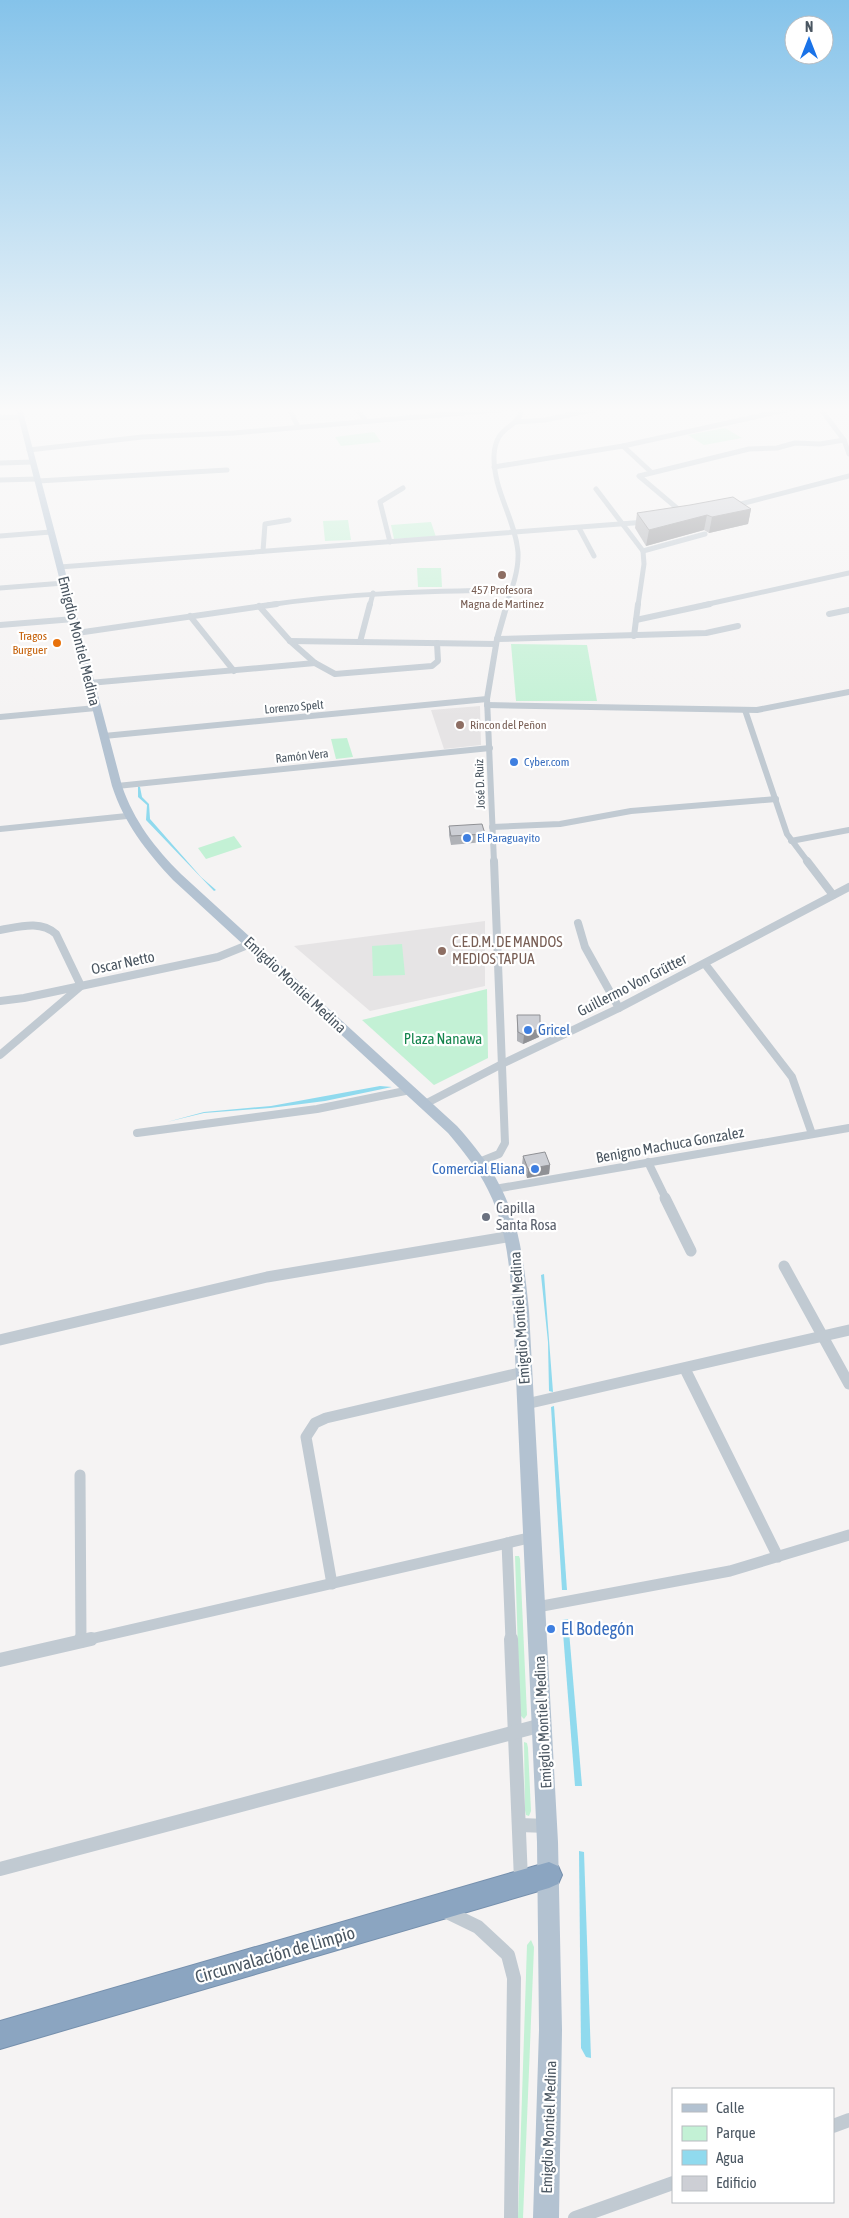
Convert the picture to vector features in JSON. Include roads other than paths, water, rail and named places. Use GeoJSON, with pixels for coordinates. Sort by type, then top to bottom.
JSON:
{"type":"FeatureCollection","features":[{"type":"Feature","properties":{"kind":"highway","name":"Circunvalación de Limpio"},"geometry":{"type":"LineString","coordinates":[[0,2035],[550,1875]]}},
{"type":"Feature","properties":{"kind":"main road","name":"Emigdio Montiel Medina"},"geometry":{"type":"LineString","coordinates":[[46,512],[89,683],[127,816],[153,852],[460,1137],[479,1162],[495,1189],[512,1236],[518,1276],[534,1537],[550,1875],[551,2040],[546,2218]]}},
{"type":"Feature","properties":{"kind":"street"},"geometry":{"type":"LineString","coordinates":[[382,512],[390,542]]}},
{"type":"Feature","properties":{"kind":"street","name":"José D. Ruiz"},"geometry":{"type":"LineString","coordinates":[[479,1162],[498,1155],[504,1150],[505,1143],[487,702],[496,641],[518,555],[506,512]]}},
{"type":"Feature","properties":{"kind":"street"},"geometry":{"type":"LineString","coordinates":[[615,512],[643,552],[644,564],[634,636]]}},
{"type":"Feature","properties":{"kind":"street"},"geometry":{"type":"LineString","coordinates":[[681,512],[686,516]]}},
{"type":"Feature","properties":{"kind":"street"},"geometry":{"type":"LineString","coordinates":[[677,517],[695,514]]}},
{"type":"Feature","properties":{"kind":"street"},"geometry":{"type":"LineString","coordinates":[[263,551],[265,524],[288,520]]}},
{"type":"Feature","properties":{"kind":"street"},"geometry":{"type":"LineString","coordinates":[[60,567],[651,521]]}},
{"type":"Feature","properties":{"kind":"street"},"geometry":{"type":"LineString","coordinates":[[579,528],[594,556]]}},
{"type":"Feature","properties":{"kind":"street"},"geometry":{"type":"LineString","coordinates":[[0,536],[51,532]]}},
{"type":"Feature","properties":{"kind":"street"},"geometry":{"type":"LineString","coordinates":[[643,552],[705,534]]}},
{"type":"Feature","properties":{"kind":"street"},"geometry":{"type":"LineString","coordinates":[[636,620],[849,573]]}},
{"type":"Feature","properties":{"kind":"street"},"geometry":{"type":"LineString","coordinates":[[0,588],[64,584]]}},
{"type":"Feature","properties":{"kind":"street"},"geometry":{"type":"LineString","coordinates":[[0,625],[76,626],[190,616],[322,597],[373,593],[510,590]]}},
{"type":"Feature","properties":{"kind":"street"},"geometry":{"type":"LineString","coordinates":[[360,642],[373,593]]}},
{"type":"Feature","properties":{"kind":"street"},"geometry":{"type":"LineString","coordinates":[[259,606],[290,641],[316,664],[329,672],[340,674],[432,666],[438,661],[437,643]]}},
{"type":"Feature","properties":{"kind":"street"},"geometry":{"type":"LineString","coordinates":[[830,614],[849,610]]}},
{"type":"Feature","properties":{"kind":"street"},"geometry":{"type":"LineString","coordinates":[[190,616],[234,671]]}},
{"type":"Feature","properties":{"kind":"street"},"geometry":{"type":"LineString","coordinates":[[290,641],[437,643],[706,633],[738,626]]}},
{"type":"Feature","properties":{"kind":"street"},"geometry":{"type":"LineString","coordinates":[[89,683],[316,664]]}},
{"type":"Feature","properties":{"kind":"street","name":"Lorenzo Spelt"},"geometry":{"type":"LineString","coordinates":[[104,736],[487,702],[757,710],[849,692]]}},
{"type":"Feature","properties":{"kind":"street"},"geometry":{"type":"LineString","coordinates":[[0,717],[96,708]]}},
{"type":"Feature","properties":{"kind":"street"},"geometry":{"type":"LineString","coordinates":[[745,710],[755,745],[791,841],[833,895]]}},
{"type":"Feature","properties":{"kind":"street","name":"Ramón Vera"},"geometry":{"type":"LineString","coordinates":[[117,786],[490,748]]}},
{"type":"Feature","properties":{"kind":"street"},"geometry":{"type":"LineString","coordinates":[[492,827],[560,824],[631,811],[776,799]]}},
{"type":"Feature","properties":{"kind":"street"},"geometry":{"type":"LineString","coordinates":[[0,829],[127,816]]}},
{"type":"Feature","properties":{"kind":"street"},"geometry":{"type":"LineString","coordinates":[[791,841],[849,830]]}},
{"type":"Feature","properties":{"kind":"street","name":"Guillermo Von Grütter"},"geometry":{"type":"LineString","coordinates":[[425,1104],[705,964],[849,887]]}},
{"type":"Feature","properties":{"kind":"street"},"geometry":{"type":"LineString","coordinates":[[578,923],[584,947],[618,1008]]}},
{"type":"Feature","properties":{"kind":"street"},"geometry":{"type":"LineString","coordinates":[[0,930],[44,926],[52,929],[81,986],[0,1055]]}},
{"type":"Feature","properties":{"kind":"street","name":"Oscar Netto"},"geometry":{"type":"LineString","coordinates":[[0,1001],[218,957],[250,944]]}},
{"type":"Feature","properties":{"kind":"street"},"geometry":{"type":"LineString","coordinates":[[705,964],[792,1077],[812,1134]]}},
{"type":"Feature","properties":{"kind":"street"},"geometry":{"type":"LineString","coordinates":[[137,1133],[317,1109],[410,1090]]}},
{"type":"Feature","properties":{"kind":"street","name":"Benigno Machuca Gonzalez"},"geometry":{"type":"LineString","coordinates":[[495,1189],[849,1128]]}},
{"type":"Feature","properties":{"kind":"street"},"geometry":{"type":"LineString","coordinates":[[648,1162],[691,1251]]}},
{"type":"Feature","properties":{"kind":"street"},"geometry":{"type":"LineString","coordinates":[[0,1340],[267,1277],[512,1236]]}},
{"type":"Feature","properties":{"kind":"street"},"geometry":{"type":"LineString","coordinates":[[784,1266],[849,1384]]}},
{"type":"Feature","properties":{"kind":"street"},"geometry":{"type":"LineString","coordinates":[[526,1404],[849,1330]]}},
{"type":"Feature","properties":{"kind":"street"},"geometry":{"type":"LineString","coordinates":[[685,1369],[778,1557]]}},
{"type":"Feature","properties":{"kind":"street"},"geometry":{"type":"LineString","coordinates":[[332,1584],[306,1437],[315,1423],[326,1418],[524,1372]]}},
{"type":"Feature","properties":{"kind":"street"},"geometry":{"type":"LineString","coordinates":[[80,1475],[81,1641]]}},
{"type":"Feature","properties":{"kind":"street"},"geometry":{"type":"LineString","coordinates":[[537,1607],[730,1571],[849,1535]]}},
{"type":"Feature","properties":{"kind":"street"},"geometry":{"type":"LineString","coordinates":[[0,1660],[534,1537]]}},
{"type":"Feature","properties":{"kind":"street"},"geometry":{"type":"LineString","coordinates":[[507,1543],[522,1883]]}},
{"type":"Feature","properties":{"kind":"street"},"geometry":{"type":"LineString","coordinates":[[0,1869],[542,1725]]}},
{"type":"Feature","properties":{"kind":"street"},"geometry":{"type":"LineString","coordinates":[[519,1825],[548,1826]]}},
{"type":"Feature","properties":{"kind":"street"},"geometry":{"type":"LineString","coordinates":[[438,1907],[478,1927],[508,1955],[512,1965],[514,1978],[511,2218]]}},
{"type":"Feature","properties":{"kind":"street"},"geometry":{"type":"LineString","coordinates":[[834,2126],[849,2120]]}},
{"type":"Feature","properties":{"kind":"street"},"geometry":{"type":"LineString","coordinates":[[575,2218],[672,2183]]}},
{"type":"Feature","properties":{"kind":"water"},"geometry":{"type":"Polygon","coordinates":[[[138,786],[140,787],[142,797],[149,804],[150,819],[201,877],[216,890],[214,891],[146,820],[147,805],[138,797],[138,786]]]}},
{"type":"Feature","properties":{"kind":"water"},"geometry":{"type":"Polygon","coordinates":[[[380,1086],[392,1087],[325,1101],[270,1108],[204,1113],[167,1122],[204,1112],[271,1106],[380,1086]]]}},
{"type":"Feature","properties":{"kind":"water"},"geometry":{"type":"Polygon","coordinates":[[[544,1274],[553,1392],[549,1391],[548,1342],[541,1275],[544,1274]]]}},
{"type":"Feature","properties":{"kind":"water"},"geometry":{"type":"Polygon","coordinates":[[[554,1406],[567,1590],[562,1590],[551,1407],[554,1406]]]}},
{"type":"Feature","properties":{"kind":"water"},"geometry":{"type":"Polygon","coordinates":[[[568,1619],[582,1786],[575,1786],[562,1620],[568,1619]]]}},
{"type":"Feature","properties":{"kind":"water"},"geometry":{"type":"Polygon","coordinates":[[[579,1851],[584,1852],[591,2058],[586,2057],[581,2048],[579,1851]]]}},
{"type":"Feature","properties":{"kind":"place","name":"457 Profesora Magna de Martinez"},"geometry":{"type":"Point","coordinates":[502,575]}},
{"type":"Feature","properties":{"kind":"place","name":"Tragos Burguer"},"geometry":{"type":"Point","coordinates":[57,643]}},
{"type":"Feature","properties":{"kind":"place","name":"Rincon del Peñon"},"geometry":{"type":"Point","coordinates":[460,725]}},
{"type":"Feature","properties":{"kind":"place","name":"Cyber.com"},"geometry":{"type":"Point","coordinates":[514,762]}},
{"type":"Feature","properties":{"kind":"place","name":"El Paraguayito"},"geometry":{"type":"Point","coordinates":[467,838]}},
{"type":"Feature","properties":{"kind":"place","name":"C.E.D.M. DE MANDOS MEDIOS TAPUA"},"geometry":{"type":"Point","coordinates":[442,951]}},
{"type":"Feature","properties":{"kind":"place","name":"Gricel"},"geometry":{"type":"Point","coordinates":[528,1030]}},
{"type":"Feature","properties":{"kind":"place","name":"Comercial Eliana"},"geometry":{"type":"Point","coordinates":[535,1169]}},
{"type":"Feature","properties":{"kind":"place","name":"Capilla Santa Rosa"},"geometry":{"type":"Point","coordinates":[486,1217]}},
{"type":"Feature","properties":{"kind":"place","name":"El Bodegón"},"geometry":{"type":"Point","coordinates":[551,1629]}},
{"type":"Feature","properties":{"kind":"park label","name":"Plaza Nanawa"},"geometry":{"type":"Point","coordinates":[443,1039]}}]}
